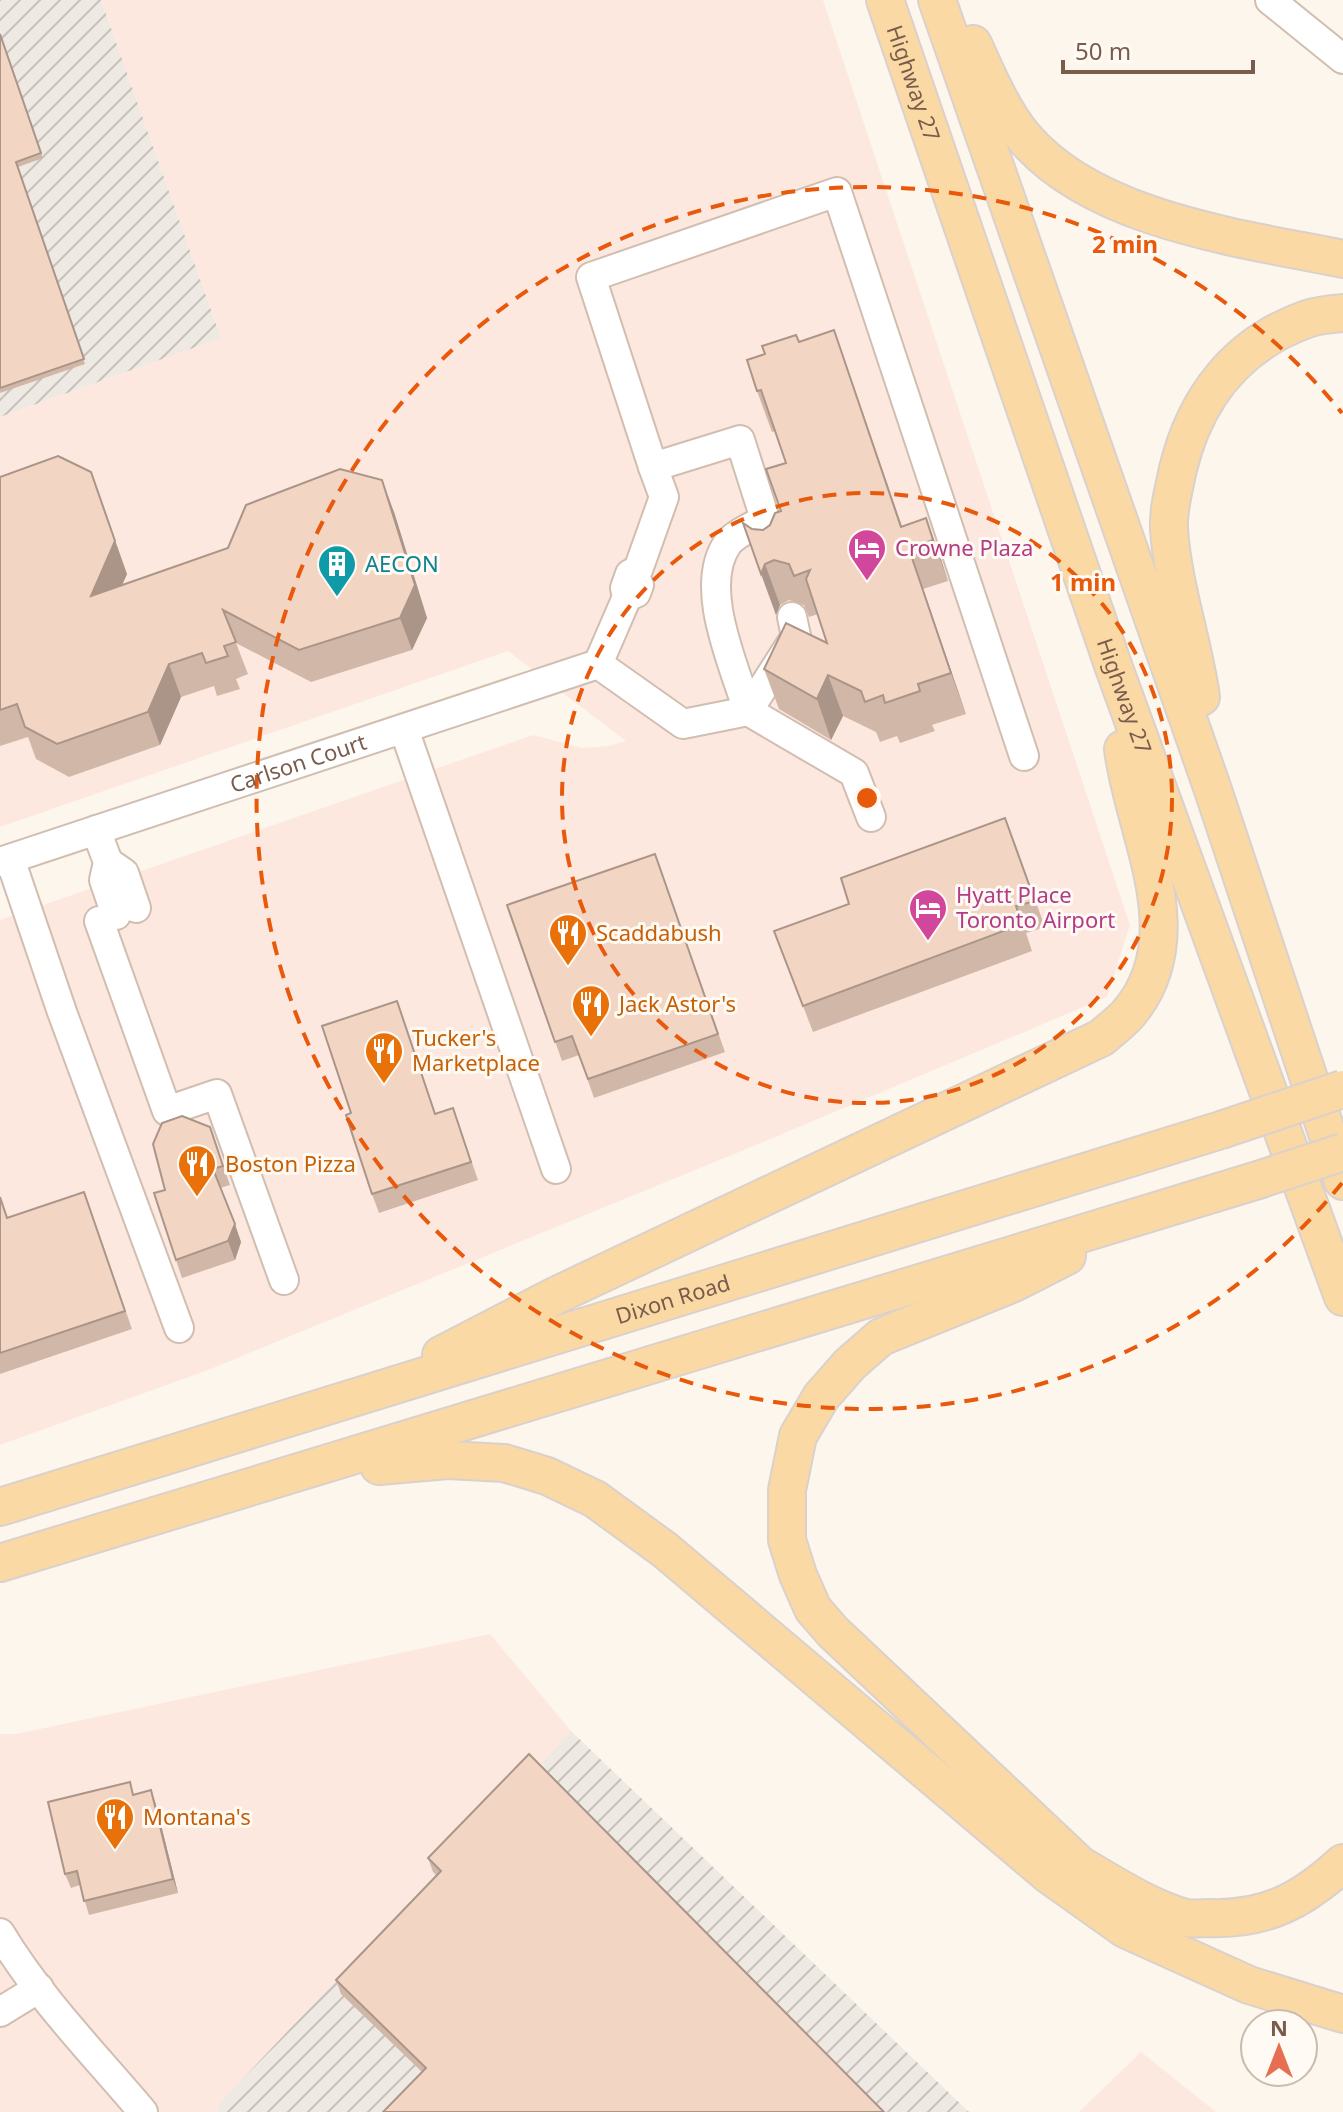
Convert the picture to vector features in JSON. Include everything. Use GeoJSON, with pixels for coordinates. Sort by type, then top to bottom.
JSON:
{"type":"FeatureCollection","features":[{"type":"Feature","properties":{"kind":"main road","name":"Highway 27"},"geometry":{"type":"LineString","coordinates":[[885,0],[1114,668],[1343,1297]]}},
{"type":"Feature","properties":{"kind":"main road"},"geometry":{"type":"LineString","coordinates":[[937,0],[1213,790],[1343,1181]]}},
{"type":"Feature","properties":{"kind":"main road"},"geometry":{"type":"LineString","coordinates":[[954,0],[985,73],[1022,135],[1064,175],[1112,201],[1160,217],[1240,238],[1343,259]]}},
{"type":"Feature","properties":{"kind":"main road"},"geometry":{"type":"LineString","coordinates":[[1213,790],[1200,692],[1173,567],[1169,525],[1185,438],[1205,399],[1239,357],[1275,334],[1309,318],[1343,313]]}},
{"type":"Feature","properties":{"kind":"main road"},"geometry":{"type":"LineString","coordinates":[[354,1399],[557,1295],[1101,1038],[1128,1013],[1147,985],[1159,929],[1152,860],[1125,766],[1114,668]]}},
{"type":"Feature","properties":{"kind":"main road","name":"Dixon Road"},"geometry":{"type":"LineString","coordinates":[[0,1507],[1221,1130],[1343,1089]]}},
{"type":"Feature","properties":{"kind":"main road"},"geometry":{"type":"LineString","coordinates":[[0,1563],[1153,1213],[1343,1152]]}},
{"type":"Feature","properties":{"kind":"main road"},"geometry":{"type":"LineString","coordinates":[[1153,1213],[1014,1283],[881,1337],[850,1364],[821,1397],[798,1436],[787,1490],[787,1540],[813,1609],[833,1632],[1080,1865],[1125,1892],[1186,1918],[1235,1919],[1283,1907],[1321,1883],[1343,1863]]}},
{"type":"Feature","properties":{"kind":"main road"},"geometry":{"type":"LineString","coordinates":[[279,1480],[409,1462],[448,1460],[504,1463],[547,1476],[595,1499],[665,1550],[1049,1875],[1125,1929],[1249,1985],[1343,2014]]}},
{"type":"Feature","properties":{"kind":"street"},"geometry":{"type":"LineString","coordinates":[[1270,0],[1343,59]]}},
{"type":"Feature","properties":{"kind":"street"},"geometry":{"type":"LineString","coordinates":[[871,817],[854,773],[748,711],[683,724],[598,664],[627,597],[625,588],[630,574],[638,570],[664,497],[591,277],[837,192],[1024,756]]}},
{"type":"Feature","properties":{"kind":"street"},"geometry":{"type":"LineString","coordinates":[[653,467],[740,440],[767,531],[730,541],[718,564],[715,603],[748,711]]}},
{"type":"Feature","properties":{"kind":"street"},"geometry":{"type":"LineString","coordinates":[[748,711],[796,636],[792,617]]}},
{"type":"Feature","properties":{"kind":"street","name":"Carlson Court"},"geometry":{"type":"LineString","coordinates":[[5,860],[598,664]]}},
{"type":"Feature","properties":{"kind":"street"},"geometry":{"type":"LineString","coordinates":[[404,729],[556,1169]]}},
{"type":"Feature","properties":{"kind":"street"},"geometry":{"type":"LineString","coordinates":[[96,830],[108,862],[104,880],[117,915],[167,1111],[217,1094],[284,1280]]}},
{"type":"Feature","properties":{"kind":"street"},"geometry":{"type":"LineString","coordinates":[[5,860],[179,1328]]}},
{"type":"Feature","properties":{"kind":"street"},"geometry":{"type":"LineString","coordinates":[[0,1933],[39,1988],[143,2112]]}},
{"type":"Feature","properties":{"kind":"street"},"geometry":{"type":"LineString","coordinates":[[0,2012],[39,1988]]}},
{"type":"Feature","properties":{"kind":"shaded area"},"geometry":{"type":"Polygon","coordinates":[[[0,0],[101,0],[221,338],[0,417],[0,0]]]}},
{"type":"Feature","properties":{"kind":"shaded area"},"geometry":{"type":"Polygon","coordinates":[[[101,0],[823,0],[1130,925],[1107,997],[208,1370],[0,1445],[0,920],[533,735],[582,748],[626,741],[508,651],[0,827],[0,417],[221,338],[101,0]]]}},
{"type":"Feature","properties":{"kind":"shaded area"},"geometry":{"type":"Polygon","coordinates":[[[490,1634],[571,1731],[216,2107],[221,2112],[0,2112],[0,1734],[16,1734],[490,1634]]]}},
{"type":"Feature","properties":{"kind":"shaded area"},"geometry":{"type":"Polygon","coordinates":[[[571,1731],[969,2112],[221,2112],[216,2107],[571,1731]]]}},
{"type":"Feature","properties":{"kind":"shaded area"},"geometry":{"type":"Polygon","coordinates":[[[1141,2052],[1216,2112],[1079,2112],[1141,2052]]]}},
{"type":"Feature","properties":{"kind":"building"},"geometry":{"type":"Polygon","coordinates":[[[0,34],[41,153],[16,162],[84,359],[0,388],[0,34]]]}},
{"type":"Feature","properties":{"kind":"building","name":"Crowne Plaza"},"geometry":{"type":"Polygon","coordinates":[[[834,330],[901,527],[926,518],[933,540],[909,549],[951,673],[918,684],[920,691],[885,703],[883,695],[865,702],[861,691],[828,675],[817,699],[764,669],[786,623],[827,643],[806,579],[810,570],[794,576],[789,564],[774,560],[765,564],[761,574],[743,523],[752,529],[763,530],[770,525],[775,513],[781,511],[766,469],[786,463],[761,390],[757,391],[747,360],[765,354],[762,346],[796,335],[799,342],[834,330]]]}},
{"type":"Feature","properties":{"kind":"building"},"geometry":{"type":"Polygon","coordinates":[[[58,456],[91,472],[115,541],[91,596],[228,548],[246,505],[340,469],[382,480],[415,585],[400,618],[299,650],[223,610],[236,642],[224,646],[228,656],[206,663],[202,653],[169,664],[148,712],[57,744],[25,727],[17,704],[0,710],[0,477],[58,456]]]}},
{"type":"Feature","properties":{"kind":"building","name":"Hyatt Place Toronto Airport"},"geometry":{"type":"Polygon","coordinates":[[[1005,818],[1035,901],[1016,906],[1022,924],[803,1006],[774,931],[849,904],[841,878],[1005,818]]]}},
{"type":"Feature","properties":{"kind":"building"},"geometry":{"type":"Polygon","coordinates":[[[655,854],[718,1034],[588,1079],[572,1036],[555,1042],[507,905],[655,854]]]}},
{"type":"Feature","properties":{"kind":"building","name":"Tucker's Marketplace"},"geometry":{"type":"Polygon","coordinates":[[[397,1001],[435,1114],[453,1108],[471,1162],[372,1194],[346,1115],[351,1113],[322,1026],[397,1001]]]}},
{"type":"Feature","properties":{"kind":"building","name":"Boston Pizza"},"geometry":{"type":"Polygon","coordinates":[[[182,1116],[210,1127],[223,1166],[213,1169],[235,1224],[228,1241],[176,1260],[154,1193],[165,1190],[153,1144],[162,1123],[182,1116]]]}},
{"type":"Feature","properties":{"kind":"building"},"geometry":{"type":"Polygon","coordinates":[[[84,1192],[125,1311],[0,1353],[0,1197],[7,1218],[84,1192]]]}},
{"type":"Feature","properties":{"kind":"building"},"geometry":{"type":"Polygon","coordinates":[[[529,1754],[884,2112],[383,2112],[426,2068],[336,1980],[441,1871],[428,1858],[529,1754]]]}},
{"type":"Feature","properties":{"kind":"building","name":"Montana's"},"geometry":{"type":"Polygon","coordinates":[[[130,1782],[133,1795],[151,1790],[173,1879],[84,1901],[77,1871],[65,1874],[48,1802],[130,1782]]]}},
{"type":"Feature","properties":{"kind":"place","name":"Crowne Plaza"},"geometry":{"type":"Point","coordinates":[867,582]}},
{"type":"Feature","properties":{"kind":"place","name":"AECON"},"geometry":{"type":"Point","coordinates":[337,598]}},
{"type":"Feature","properties":{"kind":"place","name":"Hyatt Place Toronto Airport"},"geometry":{"type":"Point","coordinates":[928,942]}},
{"type":"Feature","properties":{"kind":"place","name":"Scaddabush"},"geometry":{"type":"Point","coordinates":[568,967]}},
{"type":"Feature","properties":{"kind":"place","name":"Jack Astor's"},"geometry":{"type":"Point","coordinates":[591,1038]}},
{"type":"Feature","properties":{"kind":"place","name":"Tucker's Marketplace"},"geometry":{"type":"Point","coordinates":[384,1085]}},
{"type":"Feature","properties":{"kind":"place","name":"Boston Pizza"},"geometry":{"type":"Point","coordinates":[197,1198]}},
{"type":"Feature","properties":{"kind":"place","name":"Montana's"},"geometry":{"type":"Point","coordinates":[115,1851]}}]}
